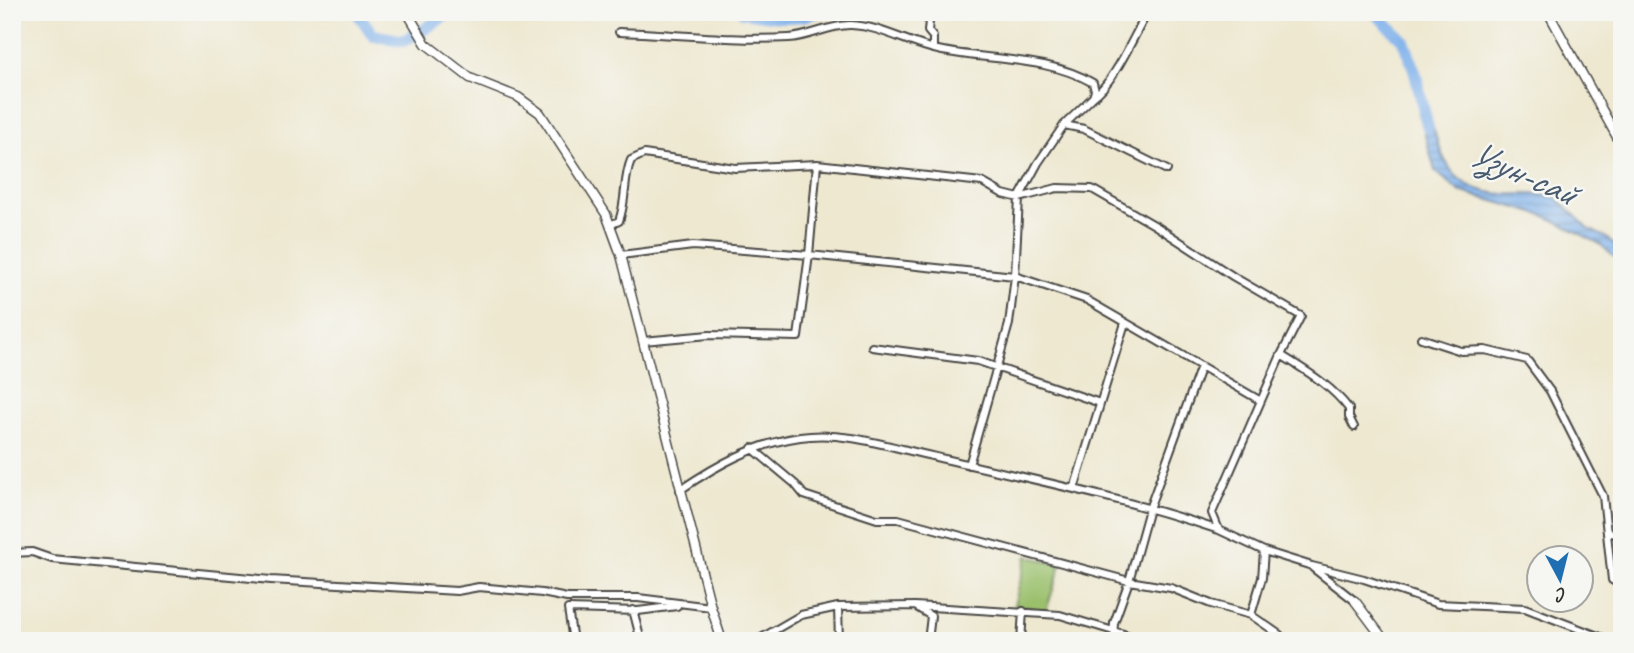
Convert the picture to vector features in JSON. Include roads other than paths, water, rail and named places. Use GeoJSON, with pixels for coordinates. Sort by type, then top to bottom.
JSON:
{"type":"FeatureCollection","features":[{"type":"Feature","properties":{"kind":"street"},"geometry":{"type":"LineString","coordinates":[[407,12],[426,44],[470,78],[518,97],[540,113],[606,214],[621,255],[710,607],[722,641]]}},
{"type":"Feature","properties":{"kind":"street"},"geometry":{"type":"LineString","coordinates":[[930,12],[928,31],[933,37],[933,49]]}},
{"type":"Feature","properties":{"kind":"street"},"geometry":{"type":"LineString","coordinates":[[969,465],[1009,324],[1015,276],[1019,198],[1038,163],[1064,125],[1103,90],[1148,12]]}},
{"type":"Feature","properties":{"kind":"street"},"geometry":{"type":"LineString","coordinates":[[1548,12],[1622,146]]}},
{"type":"Feature","properties":{"kind":"street"},"geometry":{"type":"LineString","coordinates":[[620,32],[750,40],[794,38],[848,25],[867,27],[933,49],[1052,67],[1081,76],[1093,83],[1093,97]]}},
{"type":"Feature","properties":{"kind":"street"},"geometry":{"type":"LineString","coordinates":[[1064,125],[1084,129],[1167,170]]}},
{"type":"Feature","properties":{"kind":"street"},"geometry":{"type":"LineString","coordinates":[[610,225],[620,220],[626,196],[626,172],[631,160],[644,154],[735,168],[817,164],[982,182],[1003,194],[1019,198],[1057,188],[1092,189],[1301,316],[1281,355],[1212,513],[1219,530]]}},
{"type":"Feature","properties":{"kind":"street"},"geometry":{"type":"LineString","coordinates":[[643,341],[709,335],[798,337],[817,164]]}},
{"type":"Feature","properties":{"kind":"street"},"geometry":{"type":"LineString","coordinates":[[621,255],[693,246],[1015,276],[1087,300],[1113,313],[1125,323],[1261,401]]}},
{"type":"Feature","properties":{"kind":"street"},"geometry":{"type":"LineString","coordinates":[[1074,489],[1125,323]]}},
{"type":"Feature","properties":{"kind":"street"},"geometry":{"type":"LineString","coordinates":[[1421,338],[1461,351],[1485,350],[1527,360],[1550,391],[1604,496],[1612,580],[1622,586]]}},
{"type":"Feature","properties":{"kind":"street"},"geometry":{"type":"LineString","coordinates":[[872,347],[978,361],[1100,403]]}},
{"type":"Feature","properties":{"kind":"street"},"geometry":{"type":"LineString","coordinates":[[1281,355],[1339,396],[1349,409],[1349,417],[1354,427]]}},
{"type":"Feature","properties":{"kind":"street"},"geometry":{"type":"LineString","coordinates":[[1112,641],[1114,623],[1149,509],[1201,366]]}},
{"type":"Feature","properties":{"kind":"street"},"geometry":{"type":"LineString","coordinates":[[680,490],[752,448],[801,436],[841,436],[1074,489],[1149,509],[1219,530],[1264,551],[1364,579],[1438,604],[1525,608],[1611,641]]}},
{"type":"Feature","properties":{"kind":"street"},"geometry":{"type":"LineString","coordinates":[[752,448],[795,484],[804,495],[877,519],[898,520],[1129,581],[1171,588],[1211,604],[1251,615],[1280,635]]}},
{"type":"Feature","properties":{"kind":"street"},"geometry":{"type":"LineString","coordinates":[[1608,531],[1622,536]]}},
{"type":"Feature","properties":{"kind":"street"},"geometry":{"type":"LineString","coordinates":[[1251,615],[1262,578],[1264,551]]}},
{"type":"Feature","properties":{"kind":"street"},"geometry":{"type":"LineString","coordinates":[[12,553],[32,552],[52,559],[271,580],[457,591],[479,587],[567,598],[638,598],[710,607]]}},
{"type":"Feature","properties":{"kind":"street"},"geometry":{"type":"LineString","coordinates":[[1312,566],[1355,601],[1385,640]]}},
{"type":"Feature","properties":{"kind":"street"},"geometry":{"type":"LineString","coordinates":[[572,641],[568,609],[633,610],[688,605]]}},
{"type":"Feature","properties":{"kind":"street"},"geometry":{"type":"LineString","coordinates":[[756,641],[801,615],[838,607],[915,607],[1060,615],[1147,641]]}},
{"type":"Feature","properties":{"kind":"street"},"geometry":{"type":"LineString","coordinates":[[838,607],[839,641]]}},
{"type":"Feature","properties":{"kind":"street"},"geometry":{"type":"LineString","coordinates":[[915,607],[931,616],[928,641]]}},
{"type":"Feature","properties":{"kind":"street"},"geometry":{"type":"LineString","coordinates":[[633,610],[640,641]]}},
{"type":"Feature","properties":{"kind":"street"},"geometry":{"type":"LineString","coordinates":[[1021,641],[1023,611]]}},
{"type":"Feature","properties":{"kind":"water"},"geometry":{"type":"Polygon","coordinates":[[[1419,113],[1429,113],[1444,158],[1459,179],[1486,192],[1555,196],[1589,229],[1607,238],[1622,252],[1622,264],[1600,244],[1548,217],[1459,191],[1435,171],[1419,113]]]}},
{"type":"Feature","properties":{"kind":"waterway","name":"Узун-сай"},"geometry":{"type":"LineString","coordinates":[[357,12],[373,35],[403,41],[416,34]]}},
{"type":"Feature","properties":{"kind":"waterway","name":"Узун-сай"},"geometry":{"type":"LineString","coordinates":[[425,29],[450,12]]}},
{"type":"Feature","properties":{"kind":"waterway","name":"Узун-сай"},"geometry":{"type":"LineString","coordinates":[[743,12],[790,17],[818,12]]}},
{"type":"Feature","properties":{"kind":"waterway","name":"Узун-сай"},"geometry":{"type":"LineString","coordinates":[[1374,12],[1404,41],[1415,72],[1428,128]]}}]}
